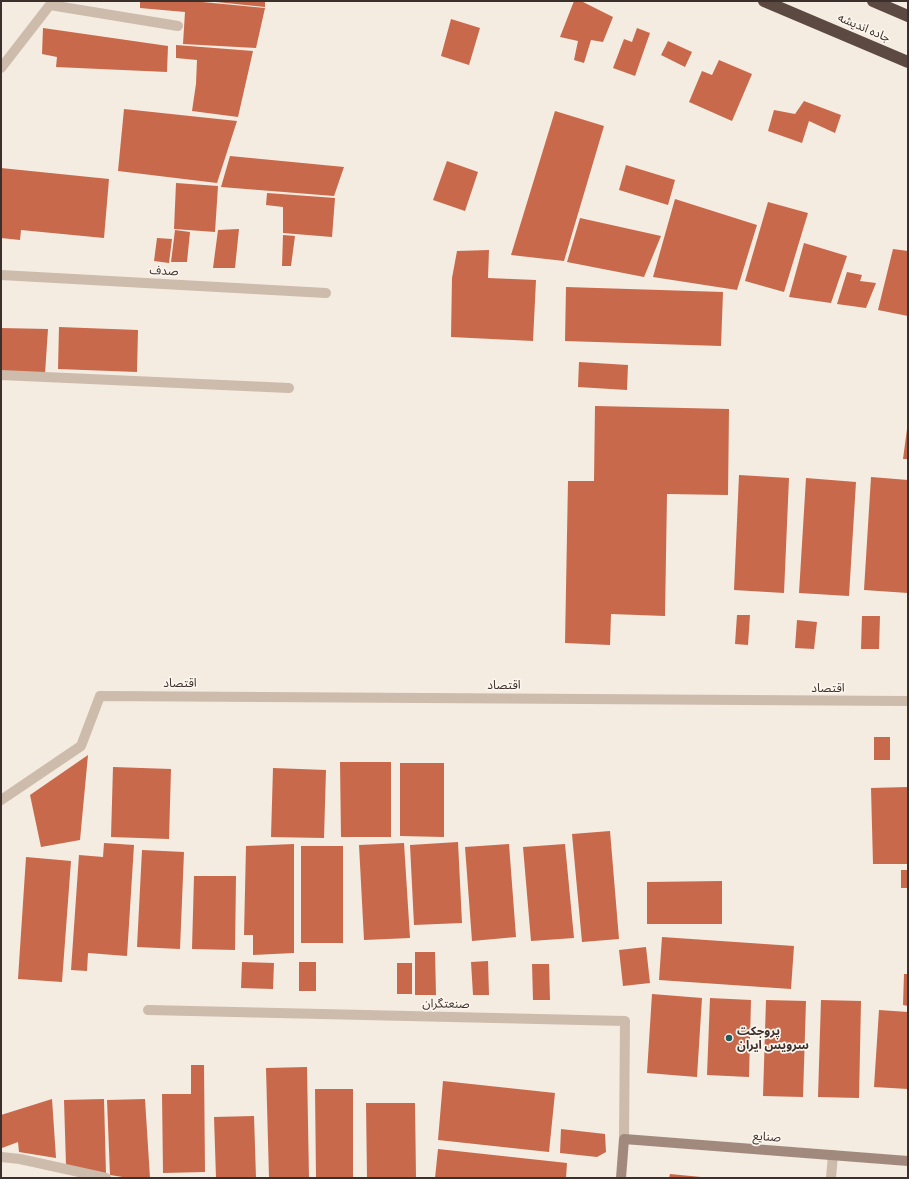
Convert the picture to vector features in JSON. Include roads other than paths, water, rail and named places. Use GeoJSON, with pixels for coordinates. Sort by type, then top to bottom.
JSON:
{"type":"FeatureCollection","features":[{"type":"Feature","properties":{"kind":"highway","name":"جاده اندیشه"},"geometry":{"type":"LineString","coordinates":[[764,1],[908,62]]}},
{"type":"Feature","properties":{"kind":"highway"},"geometry":{"type":"LineString","coordinates":[[873,1],[908,16]]}},
{"type":"Feature","properties":{"kind":"street"},"geometry":{"type":"LineString","coordinates":[[1,68],[52,3],[178,26]]}},
{"type":"Feature","properties":{"kind":"street","name":"صدف"},"geometry":{"type":"LineString","coordinates":[[1,275],[326,293]]}},
{"type":"Feature","properties":{"kind":"street"},"geometry":{"type":"LineString","coordinates":[[1,375],[289,388]]}},
{"type":"Feature","properties":{"kind":"street","name":"اقتصاد"},"geometry":{"type":"LineString","coordinates":[[1,800],[81,746],[100,696],[908,701]]}},
{"type":"Feature","properties":{"kind":"street","name":"صنعتگران"},"geometry":{"type":"LineString","coordinates":[[148,1010],[624,1021],[624,1139]]}},
{"type":"Feature","properties":{"kind":"street"},"geometry":{"type":"LineString","coordinates":[[621,1178],[624,1139]]}},
{"type":"Feature","properties":{"kind":"street","name":"صنایع"},"geometry":{"type":"LineString","coordinates":[[624,1139],[908,1161]]}},
{"type":"Feature","properties":{"kind":"street"},"geometry":{"type":"LineString","coordinates":[[832,1178],[833,1155]]}},
{"type":"Feature","properties":{"kind":"street"},"geometry":{"type":"LineString","coordinates":[[1,1156],[106,1178]]}},
{"type":"Feature","properties":{"kind":"place","name":"پروجکت سرویس ایران"},"geometry":{"type":"Point","coordinates":[729,1038]}}]}
